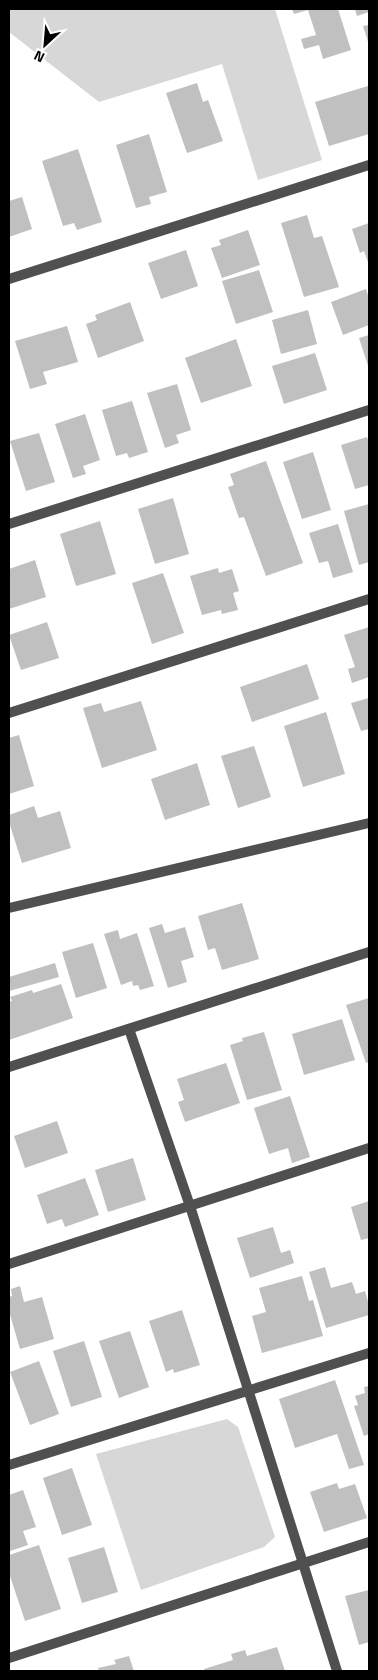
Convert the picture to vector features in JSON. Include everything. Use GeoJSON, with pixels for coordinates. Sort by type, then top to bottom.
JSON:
{"type":"FeatureCollection","features":[{"type":"Feature","properties":{"kind":"street"},"geometry":{"type":"LineString","coordinates":[[9,279],[369,165]]}},
{"type":"Feature","properties":{"kind":"street"},"geometry":{"type":"LineString","coordinates":[[9,524],[369,410]]}},
{"type":"Feature","properties":{"kind":"street"},"geometry":{"type":"LineString","coordinates":[[9,713],[369,599]]}},
{"type":"Feature","properties":{"kind":"street"},"geometry":{"type":"LineString","coordinates":[[9,908],[369,823]]}},
{"type":"Feature","properties":{"kind":"street"},"geometry":{"type":"LineString","coordinates":[[9,1068],[369,952]]}},
{"type":"Feature","properties":{"kind":"street"},"geometry":{"type":"LineString","coordinates":[[128,1029],[190,1206],[337,1671]]}},
{"type":"Feature","properties":{"kind":"street"},"geometry":{"type":"LineString","coordinates":[[9,1264],[369,1148]]}},
{"type":"Feature","properties":{"kind":"street"},"geometry":{"type":"LineString","coordinates":[[9,1465],[369,1353]]}},
{"type":"Feature","properties":{"kind":"street"},"geometry":{"type":"LineString","coordinates":[[9,1658],[369,1542]]}},
{"type":"Feature","properties":{"kind":"shaded area"},"geometry":{"type":"Polygon","coordinates":[[[9,9],[275,9],[322,160],[258,180],[222,64],[99,102],[9,32],[9,9]]]}},
{"type":"Feature","properties":{"kind":"shaded area"},"geometry":{"type":"Polygon","coordinates":[[[227,1419],[238,1427],[275,1537],[264,1547],[141,1590],[96,1454],[227,1419]]]}},
{"type":"Feature","properties":{"kind":"building"},"geometry":{"type":"Polygon","coordinates":[[[292,9],[338,9],[351,50],[323,59],[319,45],[304,49],[301,39],[316,35],[308,10],[294,14],[292,9]]]}},
{"type":"Feature","properties":{"kind":"building"},"geometry":{"type":"Polygon","coordinates":[[[355,9],[369,9],[369,12],[357,16],[355,9]]]}},
{"type":"Feature","properties":{"kind":"building"},"geometry":{"type":"Polygon","coordinates":[[[369,25],[369,45],[363,26],[369,25]]]}},
{"type":"Feature","properties":{"kind":"building"},"geometry":{"type":"Polygon","coordinates":[[[197,83],[203,102],[208,100],[223,141],[187,153],[166,93],[197,83]]]}},
{"type":"Feature","properties":{"kind":"building"},"geometry":{"type":"Polygon","coordinates":[[[368,86],[369,134],[329,146],[315,102],[368,86]]]}},
{"type":"Feature","properties":{"kind":"building"},"geometry":{"type":"Polygon","coordinates":[[[149,134],[167,192],[149,197],[151,204],[136,208],[116,145],[149,134]]]}},
{"type":"Feature","properties":{"kind":"building"},"geometry":{"type":"Polygon","coordinates":[[[78,149],[102,222],[77,230],[74,223],[63,226],[42,161],[78,149]]]}},
{"type":"Feature","properties":{"kind":"building"},"geometry":{"type":"Polygon","coordinates":[[[22,197],[32,229],[9,237],[9,201],[22,197]]]}},
{"type":"Feature","properties":{"kind":"building"},"geometry":{"type":"Polygon","coordinates":[[[307,215],[314,238],[322,236],[339,287],[304,297],[281,223],[307,215]]]}},
{"type":"Feature","properties":{"kind":"building"},"geometry":{"type":"Polygon","coordinates":[[[369,223],[369,265],[364,251],[360,253],[352,229],[369,223]]]}},
{"type":"Feature","properties":{"kind":"building"},"geometry":{"type":"Polygon","coordinates":[[[248,230],[260,265],[222,278],[211,248],[221,245],[219,240],[248,230]]]}},
{"type":"Feature","properties":{"kind":"building"},"geometry":{"type":"Polygon","coordinates":[[[186,250],[198,286],[161,299],[148,263],[186,250]]]}},
{"type":"Feature","properties":{"kind":"building"},"geometry":{"type":"Polygon","coordinates":[[[259,270],[273,312],[236,324],[222,281],[259,270]]]}},
{"type":"Feature","properties":{"kind":"building"},"geometry":{"type":"Polygon","coordinates":[[[366,289],[369,299],[369,325],[343,335],[331,302],[366,289]]]}},
{"type":"Feature","properties":{"kind":"building"},"geometry":{"type":"Polygon","coordinates":[[[130,302],[144,341],[98,358],[86,324],[97,320],[95,315],[130,302]]]}},
{"type":"Feature","properties":{"kind":"building"},"geometry":{"type":"Polygon","coordinates":[[[308,310],[317,344],[281,354],[272,320],[308,310]]]}},
{"type":"Feature","properties":{"kind":"building"},"geometry":{"type":"Polygon","coordinates":[[[67,326],[78,362],[43,372],[47,384],[30,389],[15,341],[67,326]]]}},
{"type":"Feature","properties":{"kind":"building"},"geometry":{"type":"Polygon","coordinates":[[[369,335],[369,369],[359,338],[369,335]]]}},
{"type":"Feature","properties":{"kind":"building"},"geometry":{"type":"Polygon","coordinates":[[[236,339],[252,386],[201,403],[185,358],[236,339]]]}},
{"type":"Feature","properties":{"kind":"building"},"geometry":{"type":"Polygon","coordinates":[[[315,353],[327,390],[284,404],[272,366],[315,353]]]}},
{"type":"Feature","properties":{"kind":"building"},"geometry":{"type":"Polygon","coordinates":[[[177,384],[191,430],[176,435],[179,443],[165,448],[147,393],[177,384]]]}},
{"type":"Feature","properties":{"kind":"building"},"geometry":{"type":"Polygon","coordinates":[[[132,401],[148,452],[129,458],[127,453],[116,456],[102,410],[132,401]]]}},
{"type":"Feature","properties":{"kind":"building"},"geometry":{"type":"Polygon","coordinates":[[[85,414],[100,460],[83,466],[86,474],[73,478],[55,424],[85,414]]]}},
{"type":"Feature","properties":{"kind":"building"},"geometry":{"type":"Polygon","coordinates":[[[39,433],[55,482],[26,491],[10,441],[39,433]]]}},
{"type":"Feature","properties":{"kind":"building"},"geometry":{"type":"Polygon","coordinates":[[[367,437],[369,443],[369,485],[355,489],[341,445],[367,437]]]}},
{"type":"Feature","properties":{"kind":"building"},"geometry":{"type":"Polygon","coordinates":[[[313,452],[331,510],[302,519],[283,462],[313,452]]]}},
{"type":"Feature","properties":{"kind":"building"},"geometry":{"type":"Polygon","coordinates":[[[266,461],[303,563],[266,576],[244,517],[239,518],[228,487],[234,485],[230,474],[266,461]]]}},
{"type":"Feature","properties":{"kind":"building"},"geometry":{"type":"Polygon","coordinates":[[[173,498],[189,554],[155,564],[138,509],[173,498]]]}},
{"type":"Feature","properties":{"kind":"building"},"geometry":{"type":"Polygon","coordinates":[[[369,504],[369,562],[359,565],[344,511],[369,504]]]}},
{"type":"Feature","properties":{"kind":"building"},"geometry":{"type":"Polygon","coordinates":[[[100,521],[116,574],[76,586],[60,534],[100,521]]]}},
{"type":"Feature","properties":{"kind":"building"},"geometry":{"type":"Polygon","coordinates":[[[338,524],[353,572],[333,578],[328,561],[319,563],[309,533],[338,524]]]}},
{"type":"Feature","properties":{"kind":"building"},"geometry":{"type":"Polygon","coordinates":[[[35,560],[46,597],[9,609],[9,569],[35,560]]]}},
{"type":"Feature","properties":{"kind":"building"},"geometry":{"type":"Polygon","coordinates":[[[218,568],[219,573],[232,569],[239,591],[233,593],[238,610],[222,614],[221,610],[202,615],[190,576],[218,568]]]}},
{"type":"Feature","properties":{"kind":"building"},"geometry":{"type":"Polygon","coordinates":[[[163,573],[184,633],[152,644],[132,583],[163,573]]]}},
{"type":"Feature","properties":{"kind":"building"},"geometry":{"type":"Polygon","coordinates":[[[47,622],[59,658],[21,670],[9,635],[47,622]]]}},
{"type":"Feature","properties":{"kind":"building"},"geometry":{"type":"Polygon","coordinates":[[[369,627],[369,677],[352,683],[348,669],[355,667],[344,635],[369,627]]]}},
{"type":"Feature","properties":{"kind":"building"},"geometry":{"type":"Polygon","coordinates":[[[307,664],[319,699],[252,722],[240,687],[307,664]]]}},
{"type":"Feature","properties":{"kind":"building"},"geometry":{"type":"Polygon","coordinates":[[[369,698],[369,729],[361,731],[351,703],[369,698]]]}},
{"type":"Feature","properties":{"kind":"building"},"geometry":{"type":"Polygon","coordinates":[[[141,701],[157,750],[102,768],[83,708],[101,703],[104,712],[141,701]]]}},
{"type":"Feature","properties":{"kind":"building"},"geometry":{"type":"Polygon","coordinates":[[[326,712],[345,774],[303,787],[284,726],[326,712]]]}},
{"type":"Feature","properties":{"kind":"building"},"geometry":{"type":"Polygon","coordinates":[[[19,735],[34,786],[9,794],[9,738],[19,735]]]}},
{"type":"Feature","properties":{"kind":"building"},"geometry":{"type":"Polygon","coordinates":[[[254,746],[271,797],[238,808],[221,756],[254,746]]]}},
{"type":"Feature","properties":{"kind":"building"},"geometry":{"type":"Polygon","coordinates":[[[197,763],[210,805],[165,820],[151,779],[197,763]]]}},
{"type":"Feature","properties":{"kind":"building"},"geometry":{"type":"Polygon","coordinates":[[[34,806],[38,818],[60,811],[71,848],[22,863],[9,822],[9,815],[34,806]]]}},
{"type":"Feature","properties":{"kind":"building"},"geometry":{"type":"Polygon","coordinates":[[[242,903],[259,959],[222,970],[215,948],[208,950],[198,916],[242,903]]]}},
{"type":"Feature","properties":{"kind":"building"},"geometry":{"type":"Polygon","coordinates":[[[162,924],[165,933],[185,927],[194,957],[181,961],[187,982],[168,988],[149,928],[162,924]]]}},
{"type":"Feature","properties":{"kind":"building"},"geometry":{"type":"Polygon","coordinates":[[[118,930],[120,939],[137,933],[154,986],[140,990],[138,985],[133,986],[132,981],[121,985],[104,934],[118,930]]]}},
{"type":"Feature","properties":{"kind":"building"},"geometry":{"type":"Polygon","coordinates":[[[93,943],[107,988],[76,998],[62,952],[93,943]]]}},
{"type":"Feature","properties":{"kind":"building"},"geometry":{"type":"Polygon","coordinates":[[[55,963],[59,977],[9,991],[9,977],[55,963]]]}},
{"type":"Feature","properties":{"kind":"building"},"geometry":{"type":"Polygon","coordinates":[[[61,984],[73,1018],[9,1040],[9,1002],[12,1001],[10,997],[32,990],[33,993],[61,984]]]}},
{"type":"Feature","properties":{"kind":"building"},"geometry":{"type":"Polygon","coordinates":[[[369,998],[369,1062],[366,1063],[346,1005],[369,998]]]}},
{"type":"Feature","properties":{"kind":"building"},"geometry":{"type":"Polygon","coordinates":[[[342,1019],[355,1060],[304,1075],[292,1034],[342,1019]]]}},
{"type":"Feature","properties":{"kind":"building"},"geometry":{"type":"Polygon","coordinates":[[[264,1032],[282,1090],[247,1100],[230,1045],[243,1041],[242,1038],[264,1032]]]}},
{"type":"Feature","properties":{"kind":"building"},"geometry":{"type":"Polygon","coordinates":[[[226,1063],[240,1103],[185,1122],[178,1102],[184,1100],[177,1079],[226,1063]]]}},
{"type":"Feature","properties":{"kind":"building"},"geometry":{"type":"Polygon","coordinates":[[[290,1096],[310,1157],[292,1163],[288,1148],[269,1154],[254,1108],[290,1096]]]}},
{"type":"Feature","properties":{"kind":"building"},"geometry":{"type":"Polygon","coordinates":[[[57,1121],[68,1153],[25,1168],[14,1136],[57,1121]]]}},
{"type":"Feature","properties":{"kind":"building"},"geometry":{"type":"Polygon","coordinates":[[[133,1158],[146,1200],[108,1212],[95,1170],[133,1158]]]}},
{"type":"Feature","properties":{"kind":"building"},"geometry":{"type":"Polygon","coordinates":[[[85,1178],[99,1215],[65,1227],[62,1219],[47,1224],[37,1195],[85,1178]]]}},
{"type":"Feature","properties":{"kind":"building"},"geometry":{"type":"Polygon","coordinates":[[[369,1201],[369,1238],[361,1240],[351,1207],[369,1201]]]}},
{"type":"Feature","properties":{"kind":"building"},"geometry":{"type":"Polygon","coordinates":[[[273,1227],[281,1253],[290,1250],[294,1263],[250,1278],[237,1238],[273,1227]]]}},
{"type":"Feature","properties":{"kind":"building"},"geometry":{"type":"Polygon","coordinates":[[[325,1267],[331,1288],[352,1282],[356,1294],[365,1291],[369,1305],[369,1315],[326,1328],[309,1272],[325,1267]]]}},
{"type":"Feature","properties":{"kind":"building"},"geometry":{"type":"Polygon","coordinates":[[[302,1276],[309,1301],[313,1300],[323,1336],[262,1353],[252,1316],[266,1312],[259,1288],[302,1276]]]}},
{"type":"Feature","properties":{"kind":"building"},"geometry":{"type":"Polygon","coordinates":[[[20,1286],[24,1302],[42,1297],[54,1339],[20,1349],[9,1311],[9,1297],[12,1296],[11,1289],[20,1286]]]}},
{"type":"Feature","properties":{"kind":"building"},"geometry":{"type":"Polygon","coordinates":[[[182,1310],[200,1365],[174,1373],[173,1369],[166,1372],[149,1321],[182,1310]]]}},
{"type":"Feature","properties":{"kind":"building"},"geometry":{"type":"Polygon","coordinates":[[[130,1331],[149,1387],[119,1398],[99,1341],[130,1331]]]}},
{"type":"Feature","properties":{"kind":"building"},"geometry":{"type":"Polygon","coordinates":[[[84,1341],[102,1397],[71,1407],[53,1351],[84,1341]]]}},
{"type":"Feature","properties":{"kind":"building"},"geometry":{"type":"Polygon","coordinates":[[[39,1361],[59,1414],[30,1425],[10,1372],[39,1361]]]}},
{"type":"Feature","properties":{"kind":"building"},"geometry":{"type":"Polygon","coordinates":[[[335,1380],[364,1465],[349,1469],[337,1434],[295,1448],[279,1399],[335,1380]]]}},
{"type":"Feature","properties":{"kind":"building"},"geometry":{"type":"Polygon","coordinates":[[[369,1386],[369,1434],[364,1436],[354,1406],[358,1405],[355,1396],[365,1393],[364,1387],[369,1386]]]}},
{"type":"Feature","properties":{"kind":"building"},"geometry":{"type":"Polygon","coordinates":[[[72,1468],[92,1525],[62,1535],[43,1478],[72,1468]]]}},
{"type":"Feature","properties":{"kind":"building"},"geometry":{"type":"Polygon","coordinates":[[[337,1483],[339,1489],[355,1484],[367,1518],[324,1532],[310,1492],[337,1483]]]}},
{"type":"Feature","properties":{"kind":"building"},"geometry":{"type":"Polygon","coordinates":[[[23,1490],[36,1527],[23,1531],[28,1545],[10,1551],[9,1495],[23,1490]]]}},
{"type":"Feature","properties":{"kind":"building"},"geometry":{"type":"Polygon","coordinates":[[[39,1545],[61,1609],[25,1621],[9,1573],[9,1555],[39,1545]]]}},
{"type":"Feature","properties":{"kind":"building"},"geometry":{"type":"Polygon","coordinates":[[[104,1547],[118,1592],[82,1603],[68,1558],[104,1547]]]}},
{"type":"Feature","properties":{"kind":"building"},"geometry":{"type":"Polygon","coordinates":[[[369,1590],[369,1642],[359,1645],[345,1596],[369,1590]]]}},
{"type":"Feature","properties":{"kind":"building"},"geometry":{"type":"Polygon","coordinates":[[[277,1647],[285,1671],[205,1671],[204,1669],[233,1660],[231,1654],[245,1650],[247,1656],[277,1647]]]}},
{"type":"Feature","properties":{"kind":"building"},"geometry":{"type":"Polygon","coordinates":[[[129,1656],[134,1671],[99,1671],[98,1668],[116,1664],[114,1660],[129,1656]]]}}]}
